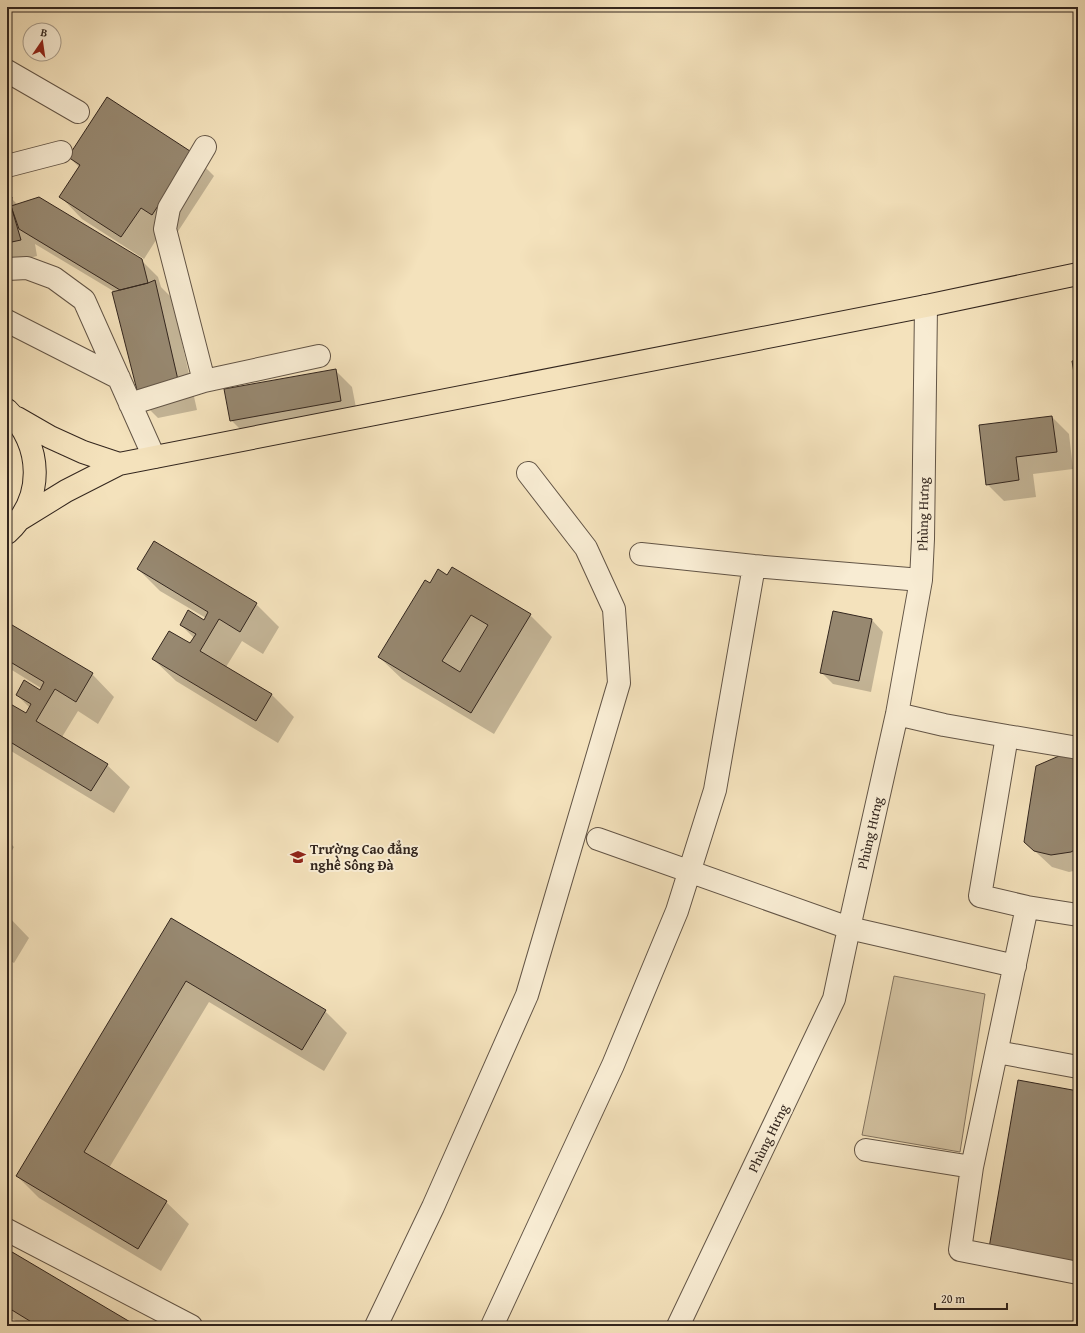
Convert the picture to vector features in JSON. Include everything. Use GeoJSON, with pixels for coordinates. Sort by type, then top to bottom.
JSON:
{"type":"FeatureCollection","features":[{"type":"Feature","properties":{"kind":"main road"},"geometry":{"type":"LineString","coordinates":[[13,526],[66,491],[119,464],[926,306],[1078,274]]}},
{"type":"Feature","properties":{"kind":"main road"},"geometry":{"type":"LineString","coordinates":[[11,413],[50,437],[83,452],[119,464]]}},
{"type":"Feature","properties":{"kind":"main road"},"geometry":{"type":"LineString","coordinates":[[11,413],[29,440],[35,467],[35,481],[32,495],[27,508],[13,526]]}},
{"type":"Feature","properties":{"kind":"street"},"geometry":{"type":"LineString","coordinates":[[7,71],[78,112]]}},
{"type":"Feature","properties":{"kind":"street"},"geometry":{"type":"LineString","coordinates":[[204,381],[165,229],[169,208],[205,147]]}},
{"type":"Feature","properties":{"kind":"street"},"geometry":{"type":"LineString","coordinates":[[7,166],[61,152]]}},
{"type":"Feature","properties":{"kind":"street"},"geometry":{"type":"LineString","coordinates":[[7,269],[27,268],[54,278],[84,300],[154,457]]}},
{"type":"Feature","properties":{"kind":"street","name":"Phùng Hưng"},"geometry":{"type":"LineString","coordinates":[[678,1326],[834,999],[848,928],[897,714],[920,580],[923,538],[926,306]]}},
{"type":"Feature","properties":{"kind":"street"},"geometry":{"type":"LineString","coordinates":[[7,321],[119,378]]}},
{"type":"Feature","properties":{"kind":"street"},"geometry":{"type":"LineString","coordinates":[[130,404],[204,381],[319,356]]}},
{"type":"Feature","properties":{"kind":"street"},"geometry":{"type":"LineString","coordinates":[[376,1326],[433,1207],[527,995],[619,683],[614,609],[586,548],[528,473]]}},
{"type":"Feature","properties":{"kind":"street"},"geometry":{"type":"LineString","coordinates":[[641,554],[754,566],[920,580]]}},
{"type":"Feature","properties":{"kind":"street"},"geometry":{"type":"LineString","coordinates":[[492,1326],[613,1064],[677,911],[715,790],[754,566]]}},
{"type":"Feature","properties":{"kind":"street"},"geometry":{"type":"LineString","coordinates":[[897,714],[944,725],[1078,748]]}},
{"type":"Feature","properties":{"kind":"street"},"geometry":{"type":"LineString","coordinates":[[1007,736],[980,896],[1027,907],[1078,915]]}},
{"type":"Feature","properties":{"kind":"street"},"geometry":{"type":"LineString","coordinates":[[598,839],[848,928],[1015,966]]}},
{"type":"Feature","properties":{"kind":"street"},"geometry":{"type":"LineString","coordinates":[[1027,907],[972,1167],[960,1250],[1078,1273]]}},
{"type":"Feature","properties":{"kind":"street"},"geometry":{"type":"LineString","coordinates":[[997,1052],[1078,1067]]}},
{"type":"Feature","properties":{"kind":"street"},"geometry":{"type":"LineString","coordinates":[[866,1150],[972,1167]]}},
{"type":"Feature","properties":{"kind":"street"},"geometry":{"type":"LineString","coordinates":[[7,1230],[191,1326]]}},
{"type":"Feature","properties":{"kind":"shaded area"},"geometry":{"type":"Polygon","coordinates":[[[894,976],[985,994],[960,1152],[862,1135],[894,976]]]}},
{"type":"Feature","properties":{"kind":"building"},"geometry":{"type":"Polygon","coordinates":[[[107,97],[193,153],[152,215],[141,208],[121,237],[59,197],[80,165],[68,157],[107,97]]]}},
{"type":"Feature","properties":{"kind":"building"},"geometry":{"type":"Polygon","coordinates":[[[12,197],[11,206],[21,240],[7,243],[7,198],[12,197]]]}},
{"type":"Feature","properties":{"kind":"building"},"geometry":{"type":"Polygon","coordinates":[[[39,197],[142,259],[148,283],[120,290],[19,229],[11,206],[39,197]]]}},
{"type":"Feature","properties":{"kind":"building"},"geometry":{"type":"Polygon","coordinates":[[[155,280],[181,393],[140,402],[112,292],[155,280]]]}},
{"type":"Feature","properties":{"kind":"building"},"geometry":{"type":"Polygon","coordinates":[[[1078,360],[1078,397],[1072,361],[1078,360]]]}},
{"type":"Feature","properties":{"kind":"building"},"geometry":{"type":"Polygon","coordinates":[[[336,369],[341,401],[230,421],[224,389],[336,369]]]}},
{"type":"Feature","properties":{"kind":"building"},"geometry":{"type":"Polygon","coordinates":[[[1052,416],[1057,452],[1016,457],[1019,480],[986,485],[979,425],[1052,416]]]}},
{"type":"Feature","properties":{"kind":"building"},"geometry":{"type":"Polygon","coordinates":[[[154,541],[257,603],[240,632],[219,619],[200,651],[272,694],[256,721],[152,659],[169,631],[190,643],[196,634],[180,625],[188,610],[204,620],[208,612],[137,569],[154,541]]]}},
{"type":"Feature","properties":{"kind":"building"},"geometry":{"type":"Polygon","coordinates":[[[452,567],[531,614],[471,713],[378,657],[425,580],[430,583],[438,569],[447,575],[452,567]],[[471,615],[442,661],[460,672],[488,625],[471,615]]]}},
{"type":"Feature","properties":{"kind":"building"},"geometry":{"type":"Polygon","coordinates":[[[833,611],[872,619],[859,681],[820,673],[833,611]]]}},
{"type":"Feature","properties":{"kind":"building"},"geometry":{"type":"Polygon","coordinates":[[[7,622],[93,673],[76,702],[55,689],[36,721],[108,764],[91,791],[7,740],[7,702],[26,713],[31,704],[16,695],[24,680],[40,690],[44,682],[7,660],[7,622]]]}},
{"type":"Feature","properties":{"kind":"building"},"geometry":{"type":"Polygon","coordinates":[[[1066,753],[1078,759],[1078,848],[1071,852],[1051,855],[1034,851],[1024,842],[1036,766],[1066,753]]]}},
{"type":"Feature","properties":{"kind":"building"},"geometry":{"type":"Polygon","coordinates":[[[171,918],[326,1010],[302,1050],[186,981],[84,1152],[167,1201],[138,1249],[16,1176],[171,918]]]}},
{"type":"Feature","properties":{"kind":"building"},"geometry":{"type":"Polygon","coordinates":[[[1018,1080],[1078,1091],[1078,1263],[989,1248],[1018,1080]]]}},
{"type":"Feature","properties":{"kind":"building"},"geometry":{"type":"Polygon","coordinates":[[[7,1249],[137,1326],[38,1326],[7,1307],[7,1249]]]}},
{"type":"Feature","properties":{"kind":"place","name":"Trường Cao đẳng nghề Sông Đà"},"geometry":{"type":"Point","coordinates":[298,857]}}]}
